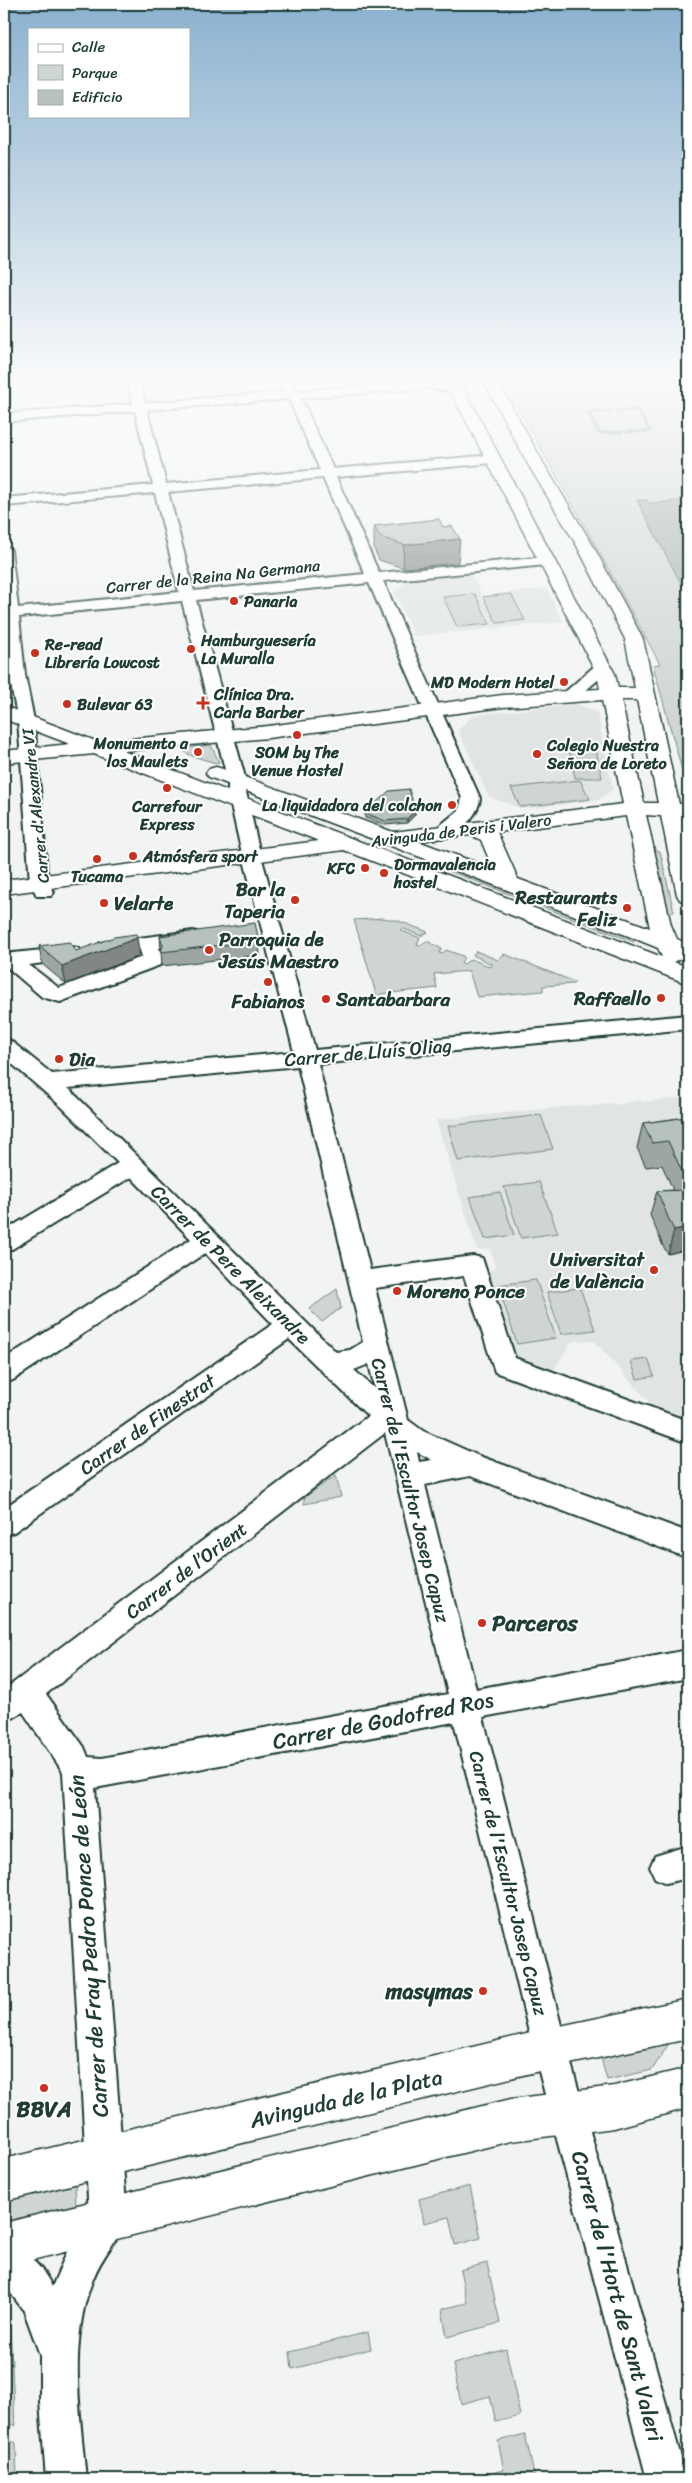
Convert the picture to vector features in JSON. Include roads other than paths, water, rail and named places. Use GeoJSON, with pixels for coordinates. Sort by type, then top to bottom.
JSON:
{"type":"FeatureCollection","features":[{"type":"Feature","properties":{"kind":"main road"},"geometry":{"type":"LineString","coordinates":[[525,496],[559,560],[612,693],[635,816],[653,895],[667,943],[687,978]]}},
{"type":"Feature","properties":{"kind":"main road"},"geometry":{"type":"LineString","coordinates":[[547,496],[584,544],[634,639],[645,694],[680,817],[688,894]]}},
{"type":"Feature","properties":{"kind":"main road"},"geometry":{"type":"LineString","coordinates":[[559,560],[584,544]]}},
{"type":"Feature","properties":{"kind":"main road"},"geometry":{"type":"LineString","coordinates":[[559,560],[598,570]]}},
{"type":"Feature","properties":{"kind":"main road"},"geometry":{"type":"LineString","coordinates":[[4,758],[96,747],[268,732],[431,710],[570,696],[612,693],[645,694]]}},
{"type":"Feature","properties":{"kind":"main road"},"geometry":{"type":"LineString","coordinates":[[13,696],[176,758]]}},
{"type":"Feature","properties":{"kind":"main road"},"geometry":{"type":"LineString","coordinates":[[4,712],[687,978]]}},
{"type":"Feature","properties":{"kind":"main road"},"geometry":{"type":"LineString","coordinates":[[202,768],[667,943]]}},
{"type":"Feature","properties":{"kind":"main road"},"geometry":{"type":"LineString","coordinates":[[308,831],[328,828],[333,820],[330,816]]}},
{"type":"Feature","properties":{"kind":"main road","name":"Avinguda de Peris i Valero"},"geometry":{"type":"LineString","coordinates":[[253,857],[369,853],[490,836],[620,822],[635,816]]}},
{"type":"Feature","properties":{"kind":"main road","name":"Avinguda de Peris i Valero"},"geometry":{"type":"LineString","coordinates":[[4,897],[42,887],[346,844],[470,829],[635,816],[680,817]]}},
{"type":"Feature","properties":{"kind":"main road"},"geometry":{"type":"LineString","coordinates":[[470,829],[484,832],[490,836],[510,885]]}},
{"type":"Feature","properties":{"kind":"main road","name":"Avinguda de Peris i Valero"},"geometry":{"type":"LineString","coordinates":[[4,886],[42,887]]}},
{"type":"Feature","properties":{"kind":"main road","name":"Avinguda de la Plata"},"geometry":{"type":"LineString","coordinates":[[4,2180],[550,2049],[688,2019]]}},
{"type":"Feature","properties":{"kind":"main road"},"geometry":{"type":"LineString","coordinates":[[4,2245],[511,2120],[614,2106],[688,2088]]}},
{"type":"Feature","properties":{"kind":"street"},"geometry":{"type":"LineString","coordinates":[[4,502],[73,496]]}},
{"type":"Feature","properties":{"kind":"street","name":"Carrer de l'Escultor Josep Capuz"},"geometry":{"type":"LineString","coordinates":[[163,496],[223,735],[237,781],[239,802],[253,857],[260,929],[306,1057],[376,1347],[387,1430],[409,1476],[464,1706],[550,2049],[568,2113]]}},
{"type":"Feature","properties":{"kind":"street"},"geometry":{"type":"LineString","coordinates":[[337,496],[471,800],[467,811],[440,833]]}},
{"type":"Feature","properties":{"kind":"street","name":"Carrer d'Alexandre VI"},"geometry":{"type":"LineString","coordinates":[[4,550],[10,676],[13,696],[26,720],[42,887]]}},
{"type":"Feature","properties":{"kind":"street","name":"Carrer de la Reina Na Germana"},"geometry":{"type":"LineString","coordinates":[[7,614],[559,560]]}},
{"type":"Feature","properties":{"kind":"street"},"geometry":{"type":"LineString","coordinates":[[570,696],[602,668]]}},
{"type":"Feature","properties":{"kind":"street"},"geometry":{"type":"LineString","coordinates":[[8,961],[212,935]]}},
{"type":"Feature","properties":{"kind":"street"},"geometry":{"type":"LineString","coordinates":[[8,961],[49,992],[60,995],[153,960],[147,942]]}},
{"type":"Feature","properties":{"kind":"street","name":"Carrer de Lluís Oliag"},"geometry":{"type":"LineString","coordinates":[[48,1082],[688,1022]]}},
{"type":"Feature","properties":{"kind":"street","name":"Carrer de Pere Aleixandre"},"geometry":{"type":"LineString","coordinates":[[4,1046],[15,1063],[48,1082],[133,1165],[330,1364],[387,1430],[414,1438],[470,1464],[688,1545]]}},
{"type":"Feature","properties":{"kind":"street"},"geometry":{"type":"LineString","coordinates":[[4,1242],[133,1165]]}},
{"type":"Feature","properties":{"kind":"street"},"geometry":{"type":"LineString","coordinates":[[4,1372],[207,1240]]}},
{"type":"Feature","properties":{"kind":"street"},"geometry":{"type":"LineString","coordinates":[[360,1280],[473,1264],[504,1365],[688,1432]]}},
{"type":"Feature","properties":{"kind":"street","name":"Carrer de Finestrat"},"geometry":{"type":"LineString","coordinates":[[4,1523],[290,1325]]}},
{"type":"Feature","properties":{"kind":"street"},"geometry":{"type":"LineString","coordinates":[[330,1364],[356,1360],[376,1347]]}},
{"type":"Feature","properties":{"kind":"street","name":"Carrer de l’Orient"},"geometry":{"type":"LineString","coordinates":[[15,1699],[387,1430]]}},
{"type":"Feature","properties":{"kind":"street"},"geometry":{"type":"LineString","coordinates":[[409,1476],[470,1464]]}},
{"type":"Feature","properties":{"kind":"street","name":"Carrer de Godofred Ros"},"geometry":{"type":"LineString","coordinates":[[78,1772],[102,1773],[688,1664]]}},
{"type":"Feature","properties":{"kind":"street","name":"Carrer de Fray Pedro Ponce de León"},"geometry":{"type":"LineString","coordinates":[[15,1699],[73,1758],[78,1772],[108,2219]]}},
{"type":"Feature","properties":{"kind":"street","name":"Carrer de l'Hort de Sant Valeri"},"geometry":{"type":"LineString","coordinates":[[568,2113],[667,2479]]}},
{"type":"Feature","properties":{"kind":"street"},"geometry":{"type":"LineString","coordinates":[[66,2479],[58,2352],[62,2317],[75,2274],[108,2219]]}},
{"type":"Feature","properties":{"kind":"street"},"geometry":{"type":"LineString","coordinates":[[4,2261],[27,2279],[40,2299],[58,2352]]}},
{"type":"Feature","properties":{"kind":"place","name":"Panaria"},"geometry":{"type":"Point","coordinates":[234,601]}},
{"type":"Feature","properties":{"kind":"place","name":"Hamburguesería La Muralla"},"geometry":{"type":"Point","coordinates":[191,649]}},
{"type":"Feature","properties":{"kind":"place","name":"Re-read Librería Lowcost"},"geometry":{"type":"Point","coordinates":[35,653]}},
{"type":"Feature","properties":{"kind":"place","name":"MD Modern Hotel"},"geometry":{"type":"Point","coordinates":[564,682]}},
{"type":"Feature","properties":{"kind":"place","name":"Clínica Dra. Carla Barber"},"geometry":{"type":"Point","coordinates":[203,703]}},
{"type":"Feature","properties":{"kind":"place","name":"Bulevar 63"},"geometry":{"type":"Point","coordinates":[67,704]}},
{"type":"Feature","properties":{"kind":"place","name":"SOM by The Venue Hostel"},"geometry":{"type":"Point","coordinates":[297,735]}},
{"type":"Feature","properties":{"kind":"place","name":"Monumento a los Maulets"},"geometry":{"type":"Point","coordinates":[198,752]}},
{"type":"Feature","properties":{"kind":"place","name":"Colegio Nuestra Señora de Loreto"},"geometry":{"type":"Point","coordinates":[537,754]}},
{"type":"Feature","properties":{"kind":"place","name":"Carrefour Express"},"geometry":{"type":"Point","coordinates":[167,788]}},
{"type":"Feature","properties":{"kind":"place","name":"La liquidadora del colchon"},"geometry":{"type":"Point","coordinates":[452,805]}},
{"type":"Feature","properties":{"kind":"place","name":"Atmósfera sport"},"geometry":{"type":"Point","coordinates":[133,856]}},
{"type":"Feature","properties":{"kind":"place","name":"Tucama"},"geometry":{"type":"Point","coordinates":[97,859]}},
{"type":"Feature","properties":{"kind":"place","name":"KFC"},"geometry":{"type":"Point","coordinates":[365,868]}},
{"type":"Feature","properties":{"kind":"place","name":"Dormavalencia hostel"},"geometry":{"type":"Point","coordinates":[384,873]}},
{"type":"Feature","properties":{"kind":"place","name":"Bar la Taperia"},"geometry":{"type":"Point","coordinates":[295,900]}},
{"type":"Feature","properties":{"kind":"place","name":"Velarte"},"geometry":{"type":"Point","coordinates":[104,903]}},
{"type":"Feature","properties":{"kind":"place","name":"Restaurants Feliz"},"geometry":{"type":"Point","coordinates":[627,908]}},
{"type":"Feature","properties":{"kind":"place","name":"Parroquia de Jesús Maestro"},"geometry":{"type":"Point","coordinates":[209,950]}},
{"type":"Feature","properties":{"kind":"place","name":"Fabianos"},"geometry":{"type":"Point","coordinates":[268,982]}},
{"type":"Feature","properties":{"kind":"place","name":"Raffaello"},"geometry":{"type":"Point","coordinates":[661,998]}},
{"type":"Feature","properties":{"kind":"place","name":"Santabarbara"},"geometry":{"type":"Point","coordinates":[326,999]}},
{"type":"Feature","properties":{"kind":"place","name":"Dia"},"geometry":{"type":"Point","coordinates":[59,1059]}},
{"type":"Feature","properties":{"kind":"place","name":"Universitat de València"},"geometry":{"type":"Point","coordinates":[654,1270]}},
{"type":"Feature","properties":{"kind":"place","name":"Moreno Ponce"},"geometry":{"type":"Point","coordinates":[397,1291]}},
{"type":"Feature","properties":{"kind":"place","name":"Parceros"},"geometry":{"type":"Point","coordinates":[482,1623]}},
{"type":"Feature","properties":{"kind":"place","name":"masymas"},"geometry":{"type":"Point","coordinates":[483,1991]}},
{"type":"Feature","properties":{"kind":"place","name":"BBVA"},"geometry":{"type":"Point","coordinates":[44,2088]}}]}
